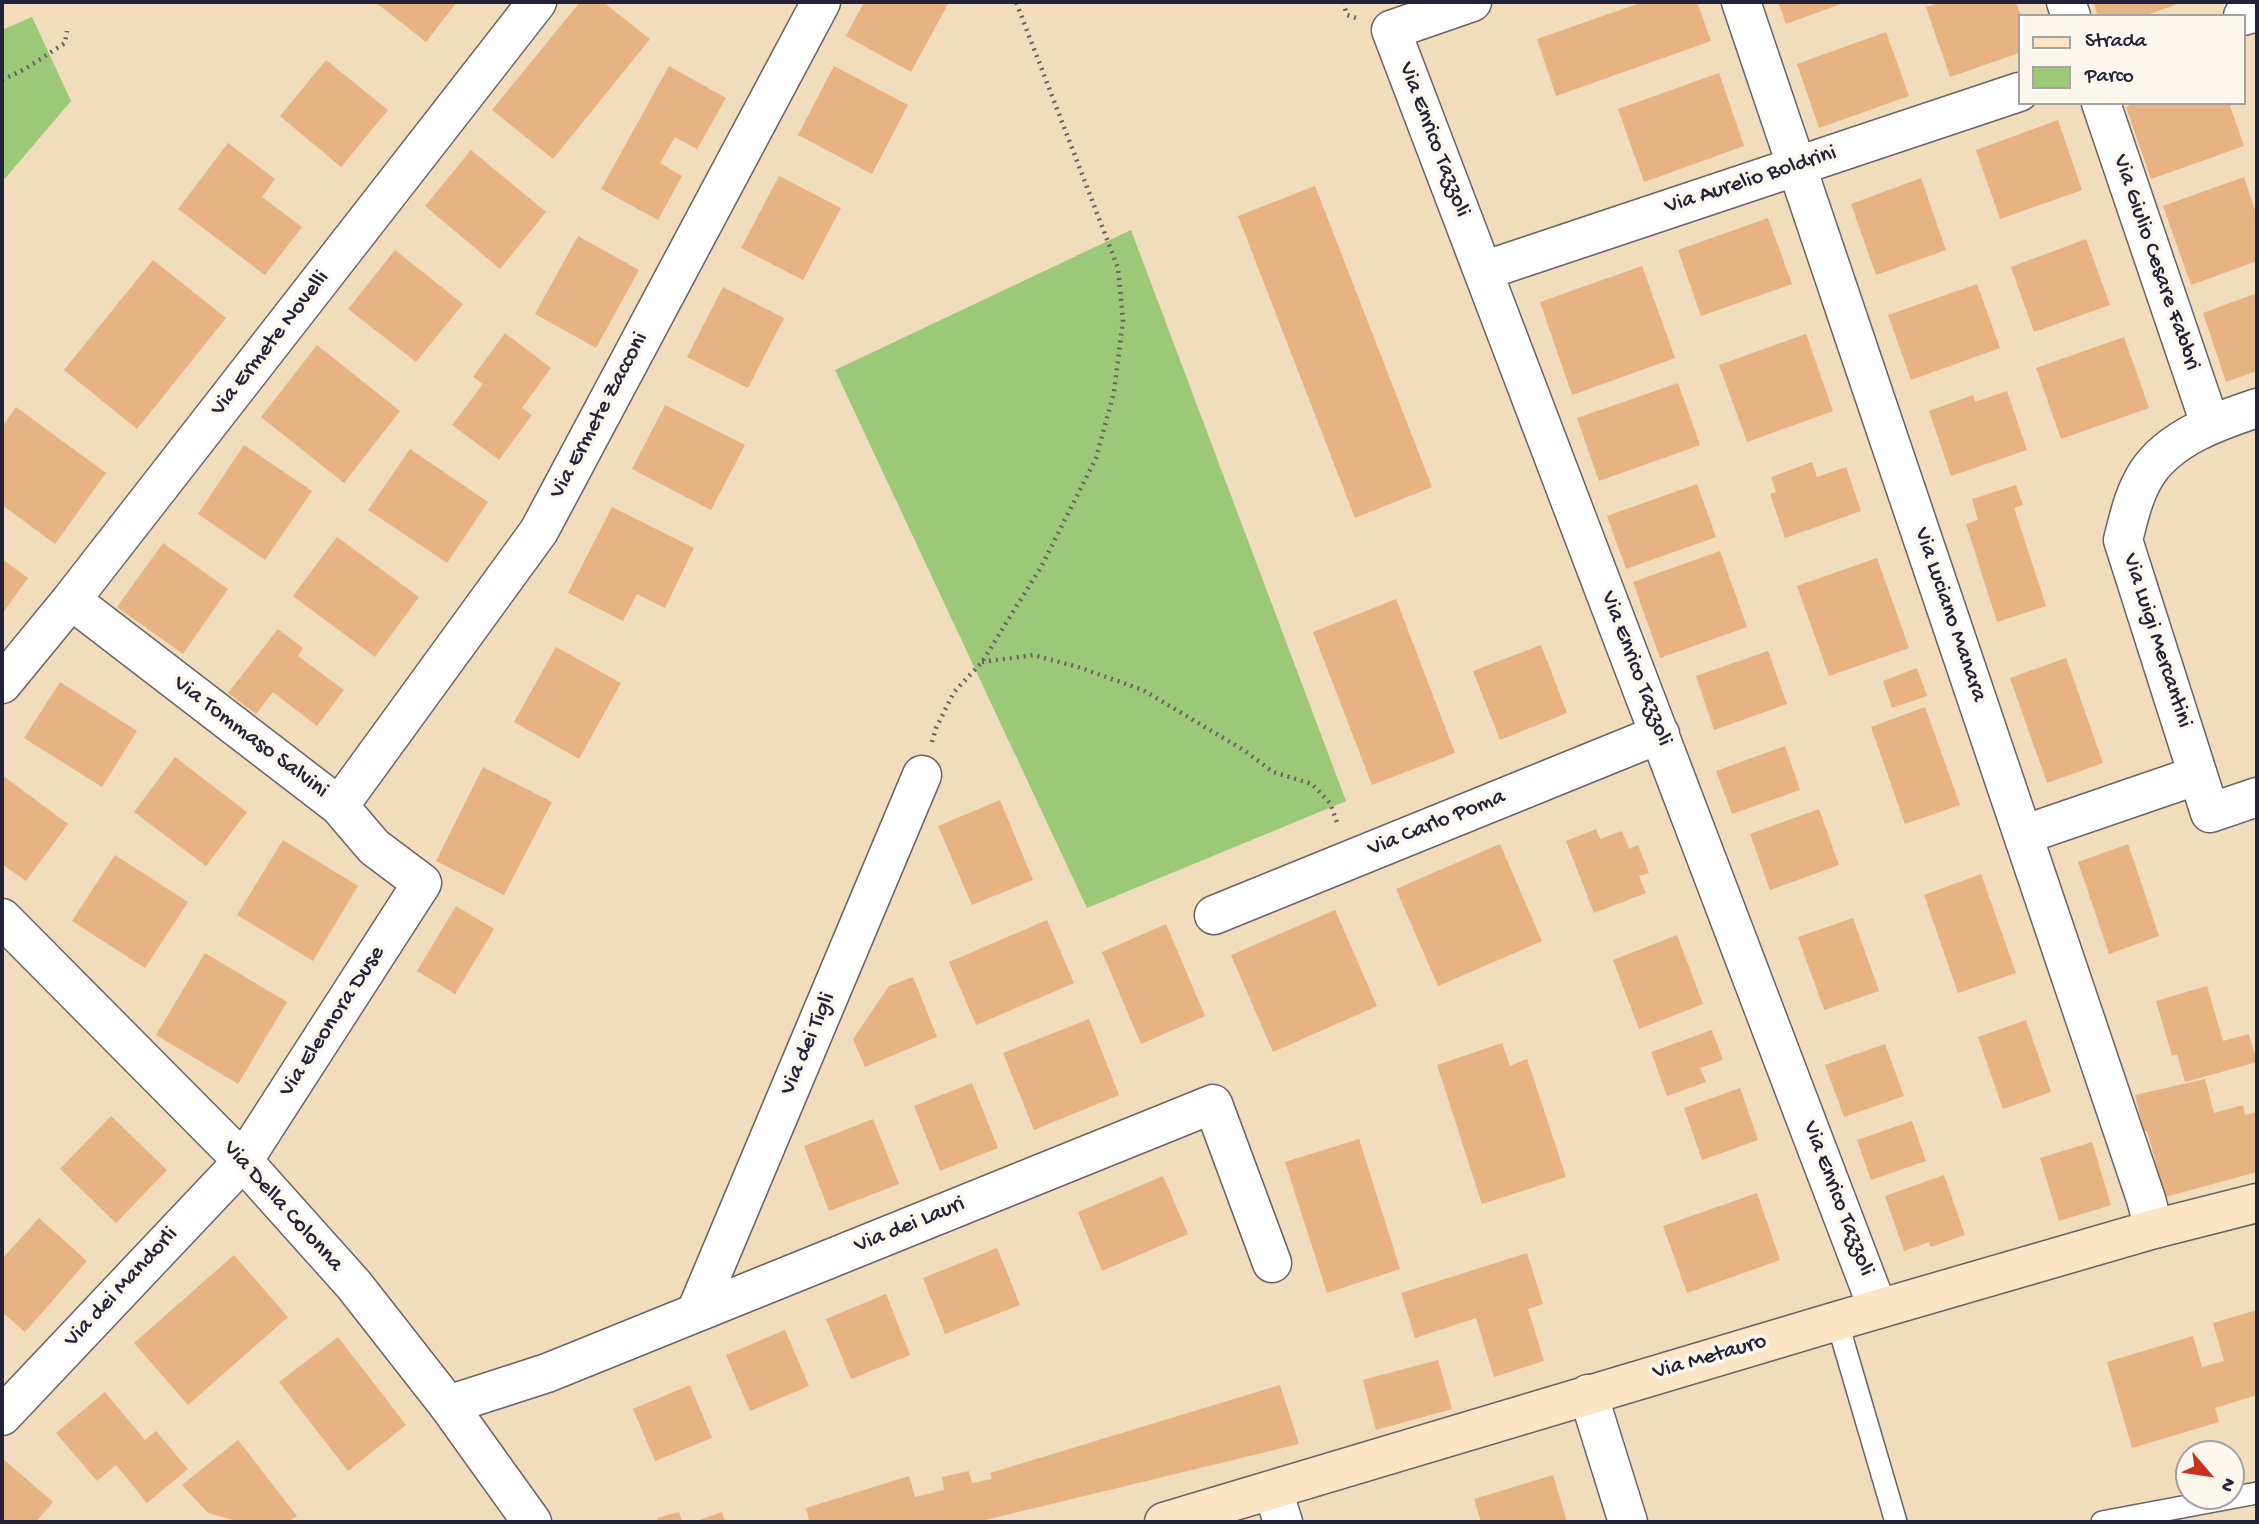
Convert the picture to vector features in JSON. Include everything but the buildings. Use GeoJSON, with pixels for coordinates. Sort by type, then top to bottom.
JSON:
{"type":"FeatureCollection","features":[{"type":"Feature","properties":{"kind":"street","name":"Via Ermete Novelli"},"geometry":{"type":"LineString","coordinates":[[2,684],[71,600],[537,2]]}},
{"type":"Feature","properties":{"kind":"street","name":"Via Ermete Zacconi"},"geometry":{"type":"LineString","coordinates":[[339,806],[539,531],[821,2]]}},
{"type":"Feature","properties":{"kind":"street","name":"Via Enrico Tazzoli"},"geometry":{"type":"LineString","coordinates":[[1472,2],[1391,30],[1878,1309]]}},
{"type":"Feature","properties":{"kind":"street","name":"Via Luciano Manara"},"geometry":{"type":"LineString","coordinates":[[1741,2],[2154,1229]]}},
{"type":"Feature","properties":{"kind":"street","name":"Via Aurelio Boldrini"},"geometry":{"type":"LineString","coordinates":[[1483,271],[2018,92]]}},
{"type":"Feature","properties":{"kind":"street","name":"Via Giulio Cesare Fabbri"},"geometry":{"type":"LineString","coordinates":[[2102,105],[2210,424]]}},
{"type":"Feature","properties":{"kind":"street","name":"Via Luigi Mercantini"},"geometry":{"type":"LineString","coordinates":[[2257,408],[2210,424],[2169,450],[2147,473],[2132,504],[2123,540],[2210,813],[2257,797]]}},
{"type":"Feature","properties":{"kind":"street","name":"Via Tommaso Salvini"},"geometry":{"type":"LineString","coordinates":[[71,600],[339,806],[374,847],[422,883]]}},
{"type":"Feature","properties":{"kind":"street","name":"Via Carlo Poma"},"geometry":{"type":"LineString","coordinates":[[1214,915],[1660,734]]}},
{"type":"Feature","properties":{"kind":"street","name":"Via dei Tigli"},"geometry":{"type":"LineString","coordinates":[[696,1312],[922,775]]}},
{"type":"Feature","properties":{"kind":"street"},"geometry":{"type":"LineString","coordinates":[[2023,835],[2198,775]]}},
{"type":"Feature","properties":{"kind":"street","name":"Via Eleonora Duse"},"geometry":{"type":"LineString","coordinates":[[243,1161],[422,883]]}},
{"type":"Feature","properties":{"kind":"street","name":"Via Della Colonna"},"geometry":{"type":"LineString","coordinates":[[2,918],[243,1161],[354,1285],[448,1405],[531,1522]]}},
{"type":"Feature","properties":{"kind":"street","name":"Via dei Lauri"},"geometry":{"type":"LineString","coordinates":[[448,1405],[547,1373],[1213,1104],[1272,1263]]}},
{"type":"Feature","properties":{"kind":"street","name":"Via dei Mandorli"},"geometry":{"type":"LineString","coordinates":[[2,1416],[243,1161]]}},
{"type":"Feature","properties":{"kind":"street","name":"Via Metauro"},"geometry":{"type":"LineString","coordinates":[[1164,1522],[1278,1507],[1588,1394],[2154,1229],[2257,1203]]}},
{"type":"Feature","properties":{"kind":"street"},"geometry":{"type":"LineString","coordinates":[[1588,1394],[1628,1522]]}},
{"type":"Feature","properties":{"kind":"lane"},"geometry":{"type":"LineString","coordinates":[[1837,1321],[1896,1522]]}},
{"type":"Feature","properties":{"kind":"lane"},"geometry":{"type":"LineString","coordinates":[[2102,1522],[2257,1493]]}},
{"type":"Feature","properties":{"kind":"path"},"geometry":{"type":"LineString","coordinates":[[922,775],[936,728],[954,692],[982,662],[1041,567],[1096,458],[1114,392],[1123,320],[1118,268],[1016,2]]}},
{"type":"Feature","properties":{"kind":"path"},"geometry":{"type":"LineString","coordinates":[[2,80],[25,69],[65,43],[67,31]]}},
{"type":"Feature","properties":{"kind":"path"},"geometry":{"type":"LineString","coordinates":[[982,662],[1033,655],[1078,667],[1143,690],[1244,751],[1273,772],[1312,784],[1330,803],[1351,859]]}},
{"type":"Feature","properties":{"kind":"green space"},"geometry":{"type":"Polygon","coordinates":[[[32,17],[71,101],[2,182],[2,30],[32,17]]]}},
{"type":"Feature","properties":{"kind":"green space"},"geometry":{"type":"Polygon","coordinates":[[[1131,230],[1346,801],[1087,908],[835,370],[1131,230]]]}}]}
